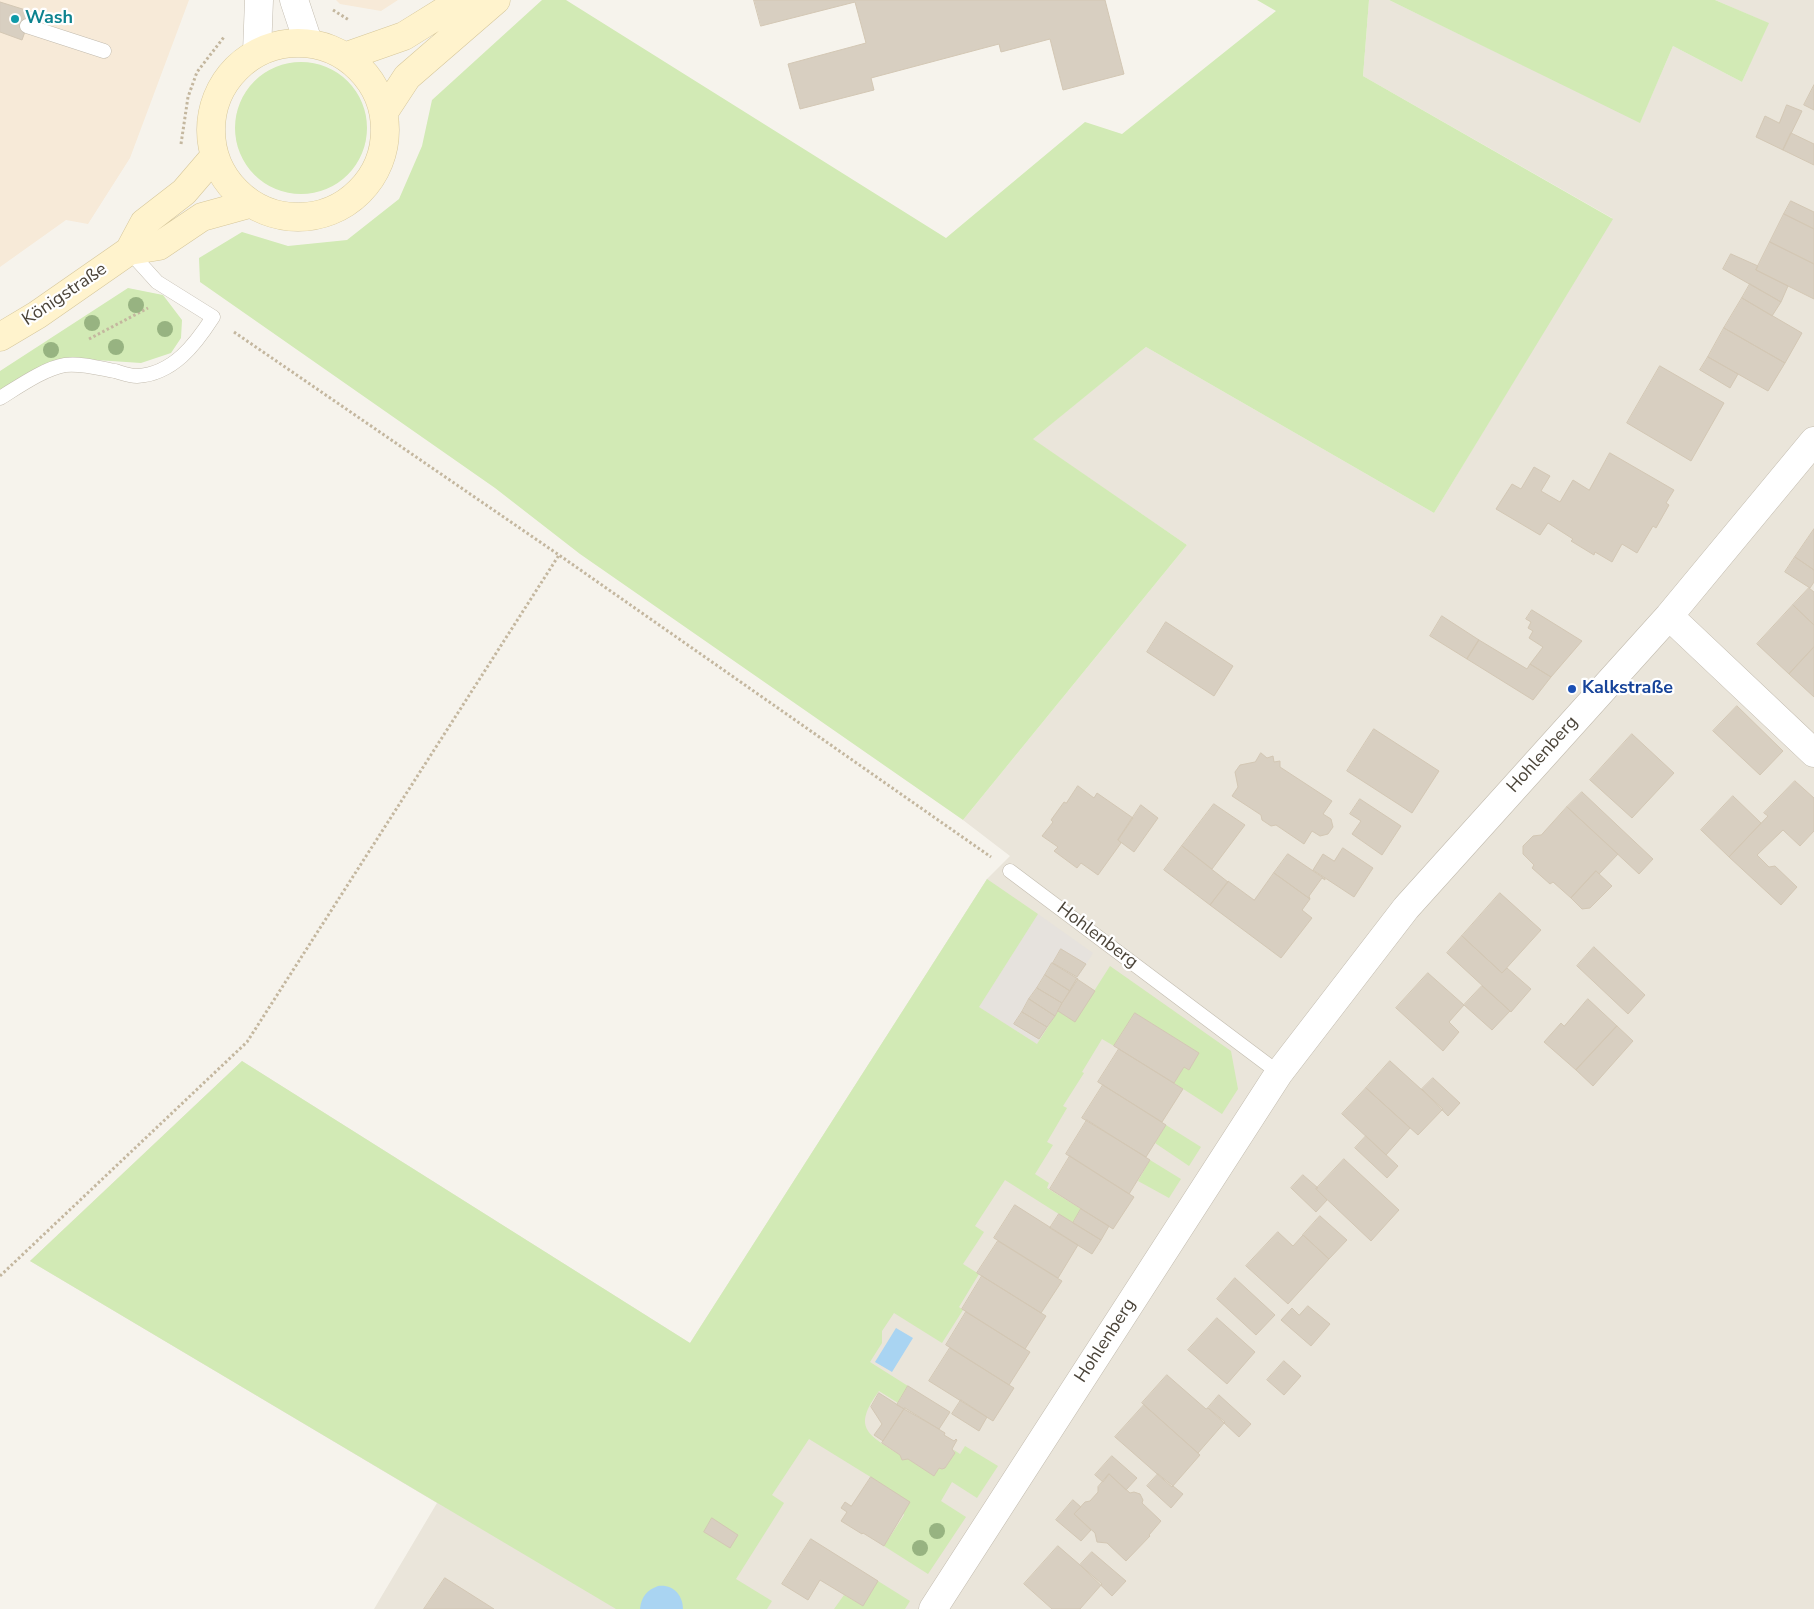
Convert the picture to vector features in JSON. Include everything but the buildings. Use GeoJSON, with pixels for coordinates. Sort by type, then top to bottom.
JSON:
{"type":"FeatureCollection","features":[{"type":"Feature","properties":{"kind":"street"},"geometry":{"type":"LineString","coordinates":[[257,52],[259,0]]}},
{"type":"Feature","properties":{"kind":"street"},"geometry":{"type":"LineString","coordinates":[[294,0],[308,42]]}},
{"type":"Feature","properties":{"kind":"street"},"geometry":{"type":"LineString","coordinates":[[347,56],[404,36],[462,0]]}},
{"type":"Feature","properties":{"kind":"street"},"geometry":{"type":"LineString","coordinates":[[384,112],[407,77],[496,0]]}},
{"type":"Feature","properties":{"kind":"street"},"geometry":{"type":"LineString","coordinates":[[308,42],[347,56],[364,72],[377,91],[384,112],[385,142],[376,170],[359,194],[334,210],[306,217],[277,215],[249,204],[228,183],[214,156],[209,126],[216,96],[232,71],[257,52],[282,43],[308,42]]}},
{"type":"Feature","properties":{"kind":"street","name":"Königstraße"},"geometry":{"type":"LineString","coordinates":[[129,251],[144,223],[184,192],[214,156]]}},
{"type":"Feature","properties":{"kind":"street","name":"Königstraße"},"geometry":{"type":"LineString","coordinates":[[0,337],[37,315],[129,251],[159,246],[202,217],[249,204]]}},
{"type":"Feature","properties":{"kind":"street","name":"Hohlenberg"},"geometry":{"type":"LineString","coordinates":[[933,1609],[1279,1073],[1406,908],[1668,616],[1814,441]]}},
{"type":"Feature","properties":{"kind":"street"},"geometry":{"type":"LineString","coordinates":[[1668,616],[1814,753]]}},
{"type":"Feature","properties":{"kind":"lane"},"geometry":{"type":"LineString","coordinates":[[27,26],[104,50]]}},
{"type":"Feature","properties":{"kind":"lane"},"geometry":{"type":"LineString","coordinates":[[0,398],[49,370],[65,365],[91,366],[136,376],[158,371],[175,363],[197,341],[213,317],[157,282],[129,251]]}},
{"type":"Feature","properties":{"kind":"lane","name":"Hohlenberg"},"geometry":{"type":"LineString","coordinates":[[1010,871],[1279,1073]]}},
{"type":"Feature","properties":{"kind":"path"},"geometry":{"type":"LineString","coordinates":[[65,365],[88,339],[152,306],[167,288]]}},
{"type":"Feature","properties":{"kind":"path"},"geometry":{"type":"LineString","coordinates":[[213,317],[559,555],[1010,871]]}},
{"type":"Feature","properties":{"kind":"path"},"geometry":{"type":"LineString","coordinates":[[0,1276],[247,1042],[559,555]]}},
{"type":"Feature","properties":{"kind":"shaded area"},"geometry":{"type":"Polygon","coordinates":[[[0,0],[189,0],[130,158],[88,224],[66,220],[0,267],[0,0]]]}},
{"type":"Feature","properties":{"kind":"shaded area"},"geometry":{"type":"Polygon","coordinates":[[[336,0],[398,0],[381,11],[340,4],[336,0]]]}},
{"type":"Feature","properties":{"kind":"shaded area"},"geometry":{"type":"Polygon","coordinates":[[[1369,0],[1389,0],[1640,122],[1673,46],[1742,82],[1768,23],[1715,0],[1814,0],[1814,1609],[374,1609],[437,1503],[30,1261],[242,1061],[690,1343],[987,879],[1010,856],[963,820],[1187,545],[1032,439],[1146,347],[1434,513],[1612,218],[1363,76],[1369,0]]]}},
{"type":"Feature","properties":{"kind":"shaded area"},"geometry":{"type":"Polygon","coordinates":[[[1038,914],[1093,953],[1037,1044],[979,1007],[1038,914]]]}},
{"type":"Feature","properties":{"kind":"green space"},"geometry":{"type":"Polygon","coordinates":[[[542,0],[566,0],[946,238],[1085,122],[1122,134],[1276,11],[1257,0],[1369,0],[1363,76],[1613,219],[1434,513],[1146,347],[1033,439],[1187,545],[963,820],[580,554],[495,488],[200,282],[199,258],[242,232],[288,246],[347,240],[399,199],[422,146],[432,100],[542,0]]]}},
{"type":"Feature","properties":{"kind":"green space"},"geometry":{"type":"Polygon","coordinates":[[[1389,0],[1715,0],[1769,23],[1742,82],[1673,46],[1640,123],[1389,0]]]}},
{"type":"Feature","properties":{"kind":"green space"},"geometry":{"type":"Polygon","coordinates":[[[301,62],[314,63],[326,67],[348,81],[362,103],[366,115],[366,141],[362,153],[348,175],[326,189],[314,193],[301,194],[288,193],[276,189],[254,175],[240,153],[236,141],[235,128],[236,115],[240,103],[254,81],[276,67],[288,63],[301,62]]]}},
{"type":"Feature","properties":{"kind":"green space"},"geometry":{"type":"Polygon","coordinates":[[[128,288],[163,295],[182,320],[181,338],[171,353],[141,363],[66,358],[0,392],[0,371],[128,288]]]}},
{"type":"Feature","properties":{"kind":"green space"},"geometry":{"type":"Polygon","coordinates":[[[987,879],[1038,914],[979,1007],[1037,1044],[1058,1011],[1075,1021],[1110,966],[1231,1051],[1238,1089],[1222,1114],[1174,1083],[1184,1067],[1189,1070],[1199,1053],[1135,1013],[1114,1046],[1102,1039],[1082,1072],[1084,1073],[1063,1106],[1067,1108],[1047,1142],[1053,1145],[1035,1174],[1049,1183],[1047,1188],[1081,1209],[1073,1223],[1005,1180],[975,1226],[984,1232],[963,1264],[979,1274],[959,1307],[963,1310],[942,1343],[894,1313],[882,1331],[882,1343],[870,1362],[908,1386],[898,1403],[879,1391],[866,1414],[865,1422],[867,1429],[872,1435],[900,1455],[902,1460],[908,1459],[934,1476],[939,1468],[945,1468],[955,1453],[954,1450],[960,1454],[965,1446],[998,1466],[977,1498],[952,1482],[941,1501],[966,1517],[928,1574],[884,1546],[904,1515],[890,1489],[809,1439],[772,1495],[784,1503],[736,1579],[772,1601],[767,1609],[616,1609],[30,1261],[242,1061],[690,1343],[987,879]]]}},
{"type":"Feature","properties":{"kind":"green space"},"geometry":{"type":"Polygon","coordinates":[[[1166,1125],[1201,1147],[1189,1166],[1155,1143],[1166,1125]]]}},
{"type":"Feature","properties":{"kind":"green space"},"geometry":{"type":"Polygon","coordinates":[[[1150,1160],[1181,1179],[1169,1198],[1138,1181],[1150,1160]]]}},
{"type":"Feature","properties":{"kind":"green space"},"geometry":{"type":"Polygon","coordinates":[[[878,1581],[910,1601],[905,1609],[834,1609],[844,1595],[863,1606],[878,1581]]]}},
{"type":"Feature","properties":{"kind":"water"},"geometry":{"type":"Polygon","coordinates":[[[896,1328],[913,1338],[892,1372],[875,1362],[896,1328]]]}},
{"type":"Feature","properties":{"kind":"water"},"geometry":{"type":"Polygon","coordinates":[[[658,1586],[673,1589],[681,1599],[683,1609],[640,1609],[645,1594],[658,1586]]]}},
{"type":"Feature","properties":{"kind":"place","name":"Wash"},"geometry":{"type":"Point","coordinates":[15,19]}},
{"type":"Feature","properties":{"kind":"place","name":"Kalkstraße"},"geometry":{"type":"Point","coordinates":[1572,689]}}]}
